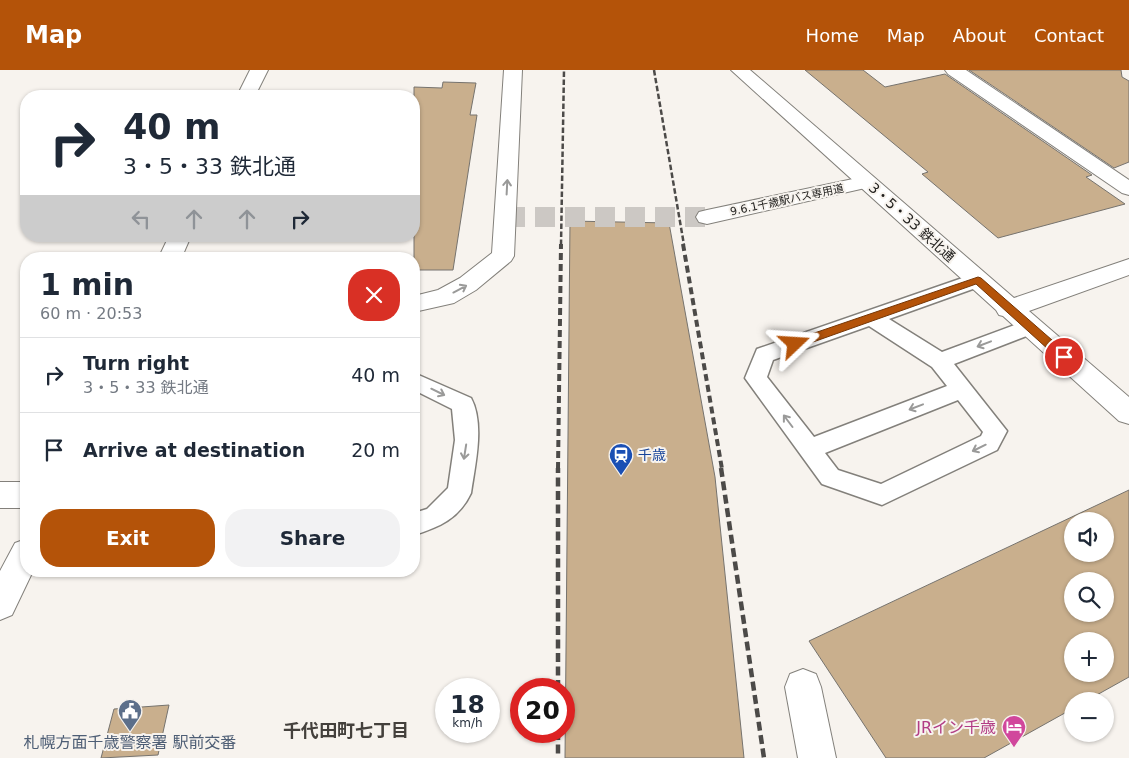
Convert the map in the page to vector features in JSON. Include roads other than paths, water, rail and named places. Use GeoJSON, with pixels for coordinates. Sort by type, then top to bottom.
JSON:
{"type":"FeatureCollection","features":[{"type":"Feature","properties":{"kind":"main road"},"geometry":{"type":"LineString","coordinates":[[249,90],[259,70]]}},
{"type":"Feature","properties":{"kind":"main road"},"geometry":{"type":"LineString","coordinates":[[420,302],[445,296],[468,284],[503,256],[513,70]]}},
{"type":"Feature","properties":{"kind":"main road","name":"3・5・33 鉄北通"},"geometry":{"type":"LineString","coordinates":[[740,70],[978,280],[1008,309],[1129,414]]}},
{"type":"Feature","properties":{"kind":"main road"},"geometry":{"type":"LineString","coordinates":[[954,70],[1129,189]]}},
{"type":"Feature","properties":{"kind":"main road","name":"9.6.1千歳駅バス専用道"},"geometry":{"type":"LineString","coordinates":[[707,218],[867,182]]}},
{"type":"Feature","properties":{"kind":"main road"},"geometry":{"type":"LineString","coordinates":[[1008,309],[1129,267]]}},
{"type":"Feature","properties":{"kind":"main road"},"geometry":{"type":"LineString","coordinates":[[0,495],[20,495]]}},
{"type":"Feature","properties":{"kind":"main road"},"geometry":{"type":"LineString","coordinates":[[0,604],[20,565]]}},
{"type":"Feature","properties":{"kind":"main road"},"geometry":{"type":"LineString","coordinates":[[803,687],[817,758]]}},
{"type":"Feature","properties":{"kind":"lane"},"geometry":{"type":"LineString","coordinates":[[871,317],[940,361],[996,431],[989,443],[882,495],[830,477],[756,378],[764,355],[871,317],[978,280]]}},
{"type":"Feature","properties":{"kind":"lane"},"geometry":{"type":"LineString","coordinates":[[940,361],[1030,327]]}},
{"type":"Feature","properties":{"kind":"lane"},"geometry":{"type":"LineString","coordinates":[[420,383],[463,404],[466,440],[458,493],[435,517],[420,522]]}},
{"type":"Feature","properties":{"kind":"lane"},"geometry":{"type":"LineString","coordinates":[[809,449],[962,390]]}},
{"type":"Feature","properties":{"kind":"tunnel"},"geometry":{"type":"LineString","coordinates":[[505,217],[707,217]]}},
{"type":"Feature","properties":{"kind":"railway"},"geometry":{"type":"LineString","coordinates":[[561,245],[564,70]]}},
{"type":"Feature","properties":{"kind":"railway"},"geometry":{"type":"LineString","coordinates":[[654,70],[684,245]]}},
{"type":"Feature","properties":{"kind":"railway"},"geometry":{"type":"LineString","coordinates":[[558,469],[561,244]]}},
{"type":"Feature","properties":{"kind":"railway"},"geometry":{"type":"LineString","coordinates":[[683,244],[722,469]]}},
{"type":"Feature","properties":{"kind":"railway"},"geometry":{"type":"LineString","coordinates":[[721,468],[764,758]]}},
{"type":"Feature","properties":{"kind":"railway"},"geometry":{"type":"LineString","coordinates":[[558,469],[558,678]]}},
{"type":"Feature","properties":{"kind":"railway"},"geometry":{"type":"LineString","coordinates":[[558,743],[558,758]]}},
{"type":"Feature","properties":{"kind":"place","name":"千歳"},"geometry":{"type":"Point","coordinates":[621,476]}},
{"type":"Feature","properties":{"kind":"place","name":"札幌方面千歳警察署 駅前交番"},"geometry":{"type":"Point","coordinates":[130,732]}},
{"type":"Feature","properties":{"kind":"place","name":"JRイン千歳"},"geometry":{"type":"Point","coordinates":[1014,748]}},
{"type":"Feature","properties":{"kind":"district","name":"千代田町七丁目"},"geometry":{"type":"Point","coordinates":[346,730]}}]}
